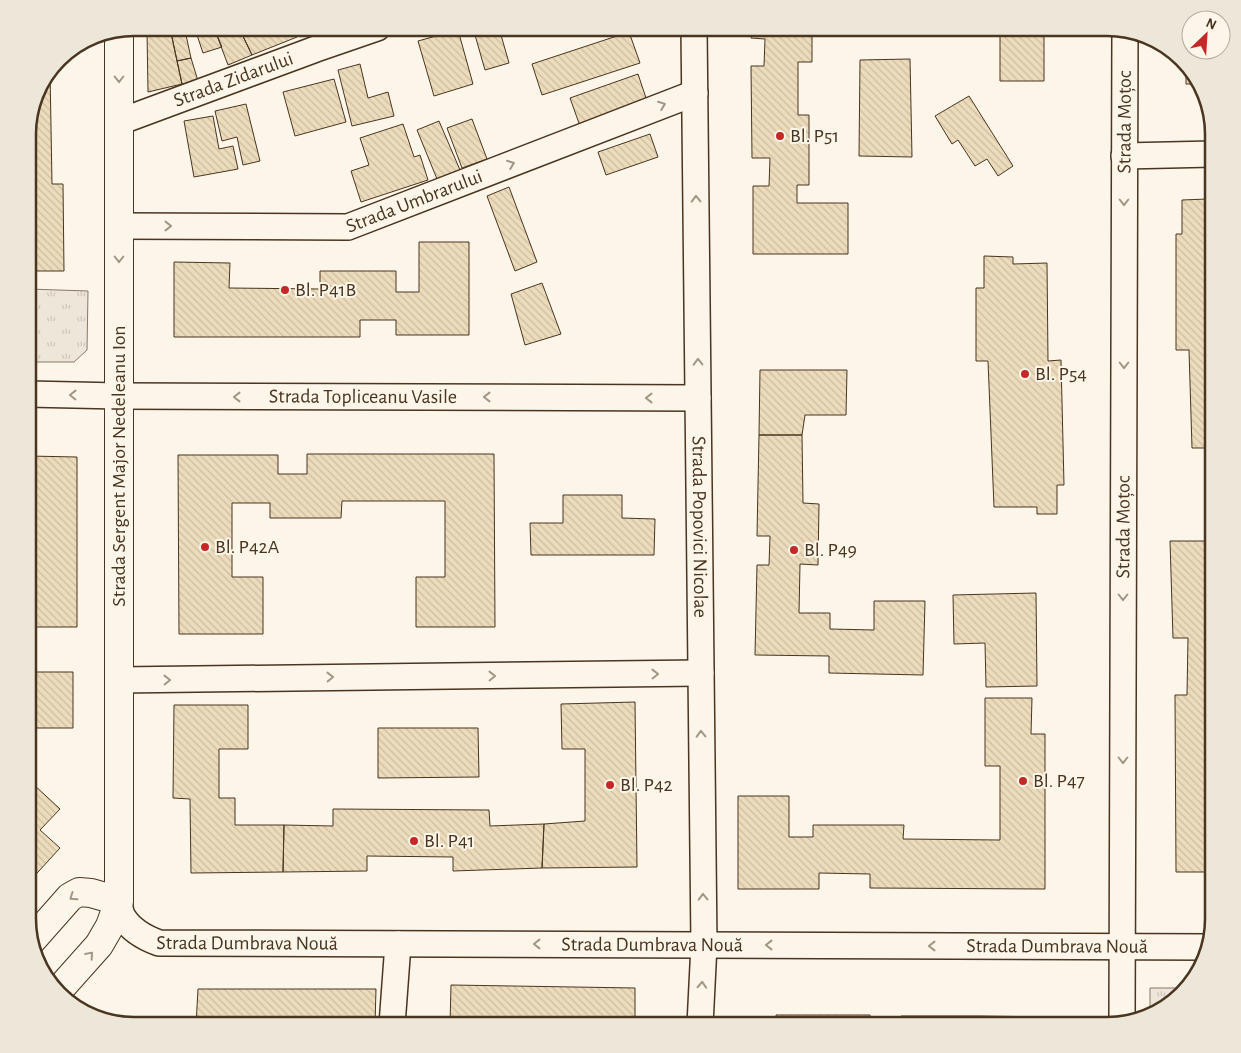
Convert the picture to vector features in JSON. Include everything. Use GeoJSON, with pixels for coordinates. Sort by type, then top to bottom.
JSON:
{"type":"FeatureCollection","features":[{"type":"Feature","properties":{"kind":"street","name":"Strada Zidarului"},"geometry":{"type":"LineString","coordinates":[[119,122],[312,38],[325,36]]}},
{"type":"Feature","properties":{"kind":"street","name":"Strada Popovici Nicolae"},"geometry":{"type":"LineString","coordinates":[[694,36],[704,945],[700,1017]]}},
{"type":"Feature","properties":{"kind":"street","name":"Strada Sergent Major Nedeleanu Ion"},"geometry":{"type":"LineString","coordinates":[[118,901],[119,37]]}},
{"type":"Feature","properties":{"kind":"street","name":"Strada Moțoc"},"geometry":{"type":"LineString","coordinates":[[1122,1016],[1124,38]]}},
{"type":"Feature","properties":{"kind":"street","name":"Strada Umbrarului"},"geometry":{"type":"LineString","coordinates":[[119,226],[348,227],[694,93]]}},
{"type":"Feature","properties":{"kind":"street"},"geometry":{"type":"LineString","coordinates":[[1124,156],[1205,154]]}},
{"type":"Feature","properties":{"kind":"street","name":"Strada Topliceanu Vasile"},"geometry":{"type":"LineString","coordinates":[[36,394],[698,398]]}},
{"type":"Feature","properties":{"kind":"street"},"geometry":{"type":"LineString","coordinates":[[118,680],[701,673]]}},
{"type":"Feature","properties":{"kind":"street"},"geometry":{"type":"LineString","coordinates":[[37,934],[70,897],[79,892],[91,893],[118,901],[110,926],[99,945],[63,985]]}},
{"type":"Feature","properties":{"kind":"street","name":"Strada Dumbrava Nouă"},"geometry":{"type":"LineString","coordinates":[[118,901],[122,915],[132,927],[147,939],[159,943],[1201,947]]}},
{"type":"Feature","properties":{"kind":"street"},"geometry":{"type":"LineString","coordinates":[[393,1017],[398,944]]}},
{"type":"Feature","properties":{"kind":"green space"},"geometry":{"type":"Polygon","coordinates":[[[36,289],[88,291],[87,350],[74,362],[36,362],[36,289]]]}},
{"type":"Feature","properties":{"kind":"green space"},"geometry":{"type":"Polygon","coordinates":[[[1150,988],[1175,988],[1156,1004],[1150,1006],[1150,988]]]}},
{"type":"Feature","properties":{"kind":"building"},"geometry":{"type":"Polygon","coordinates":[[[147,36],[172,36],[182,84],[148,92],[147,36]]]}},
{"type":"Feature","properties":{"kind":"building"},"geometry":{"type":"Polygon","coordinates":[[[172,36],[186,36],[191,58],[177,61],[172,36]]]}},
{"type":"Feature","properties":{"kind":"building"},"geometry":{"type":"Polygon","coordinates":[[[197,36],[217,36],[222,47],[203,53],[197,36]]]}},
{"type":"Feature","properties":{"kind":"building"},"geometry":{"type":"Polygon","coordinates":[[[217,36],[243,36],[252,55],[228,65],[217,36]]]}},
{"type":"Feature","properties":{"kind":"building"},"geometry":{"type":"Polygon","coordinates":[[[243,36],[297,36],[297,37],[252,55],[243,36]]]}},
{"type":"Feature","properties":{"kind":"building"},"geometry":{"type":"Polygon","coordinates":[[[436,36],[460,36],[473,84],[434,96],[418,41],[436,36]]]}},
{"type":"Feature","properties":{"kind":"building"},"geometry":{"type":"Polygon","coordinates":[[[475,36],[501,36],[509,63],[485,70],[475,36]]]}},
{"type":"Feature","properties":{"kind":"building"},"geometry":{"type":"Polygon","coordinates":[[[617,36],[630,36],[640,63],[542,95],[532,64],[617,36]]]}},
{"type":"Feature","properties":{"kind":"building","name":"Bl. P51"},"geometry":{"type":"Polygon","coordinates":[[[751,36],[812,36],[812,62],[798,62],[798,115],[809,115],[809,185],[797,185],[797,203],[848,203],[848,254],[753,254],[753,186],[769,186],[770,158],[752,158],[751,66],[764,66],[765,39],[751,38],[751,36]]]}},
{"type":"Feature","properties":{"kind":"building"},"geometry":{"type":"Polygon","coordinates":[[[1000,36],[1044,36],[1044,81],[1000,81],[1000,36]]]}},
{"type":"Feature","properties":{"kind":"building"},"geometry":{"type":"Polygon","coordinates":[[[191,58],[198,81],[182,84],[177,61],[191,58]]]}},
{"type":"Feature","properties":{"kind":"building"},"geometry":{"type":"Polygon","coordinates":[[[910,59],[912,157],[859,156],[860,60],[910,59]]]}},
{"type":"Feature","properties":{"kind":"building"},"geometry":{"type":"Polygon","coordinates":[[[360,64],[368,98],[388,92],[394,116],[352,126],[338,70],[360,64]]]}},
{"type":"Feature","properties":{"kind":"building"},"geometry":{"type":"Polygon","coordinates":[[[638,74],[647,101],[580,126],[570,98],[638,74]]]}},
{"type":"Feature","properties":{"kind":"building"},"geometry":{"type":"Polygon","coordinates":[[[1186,78],[1191,84],[1186,84],[1186,78]]]}},
{"type":"Feature","properties":{"kind":"building"},"geometry":{"type":"Polygon","coordinates":[[[334,79],[346,122],[295,136],[283,92],[334,79]]]}},
{"type":"Feature","properties":{"kind":"building"},"geometry":{"type":"Polygon","coordinates":[[[50,84],[52,184],[63,184],[64,271],[36,271],[36,128],[41,103],[50,84]]]}},
{"type":"Feature","properties":{"kind":"building"},"geometry":{"type":"Polygon","coordinates":[[[969,96],[1013,166],[998,176],[987,159],[975,166],[958,140],[952,144],[935,116],[969,96]]]}},
{"type":"Feature","properties":{"kind":"building"},"geometry":{"type":"Polygon","coordinates":[[[246,104],[260,161],[243,165],[237,137],[222,141],[215,111],[246,104]]]}},
{"type":"Feature","properties":{"kind":"building"},"geometry":{"type":"Polygon","coordinates":[[[213,116],[219,149],[233,146],[238,169],[194,177],[184,121],[213,116]]]}},
{"type":"Feature","properties":{"kind":"building"},"geometry":{"type":"Polygon","coordinates":[[[472,119],[487,159],[462,168],[447,128],[472,119]]]}},
{"type":"Feature","properties":{"kind":"building"},"geometry":{"type":"Polygon","coordinates":[[[439,121],[460,170],[437,179],[417,130],[439,121]]]}},
{"type":"Feature","properties":{"kind":"building"},"geometry":{"type":"Polygon","coordinates":[[[403,124],[414,157],[420,155],[428,180],[361,202],[351,171],[369,165],[360,138],[403,124]]]}},
{"type":"Feature","properties":{"kind":"building"},"geometry":{"type":"Polygon","coordinates":[[[650,134],[658,157],[606,175],[598,152],[650,134]]]}},
{"type":"Feature","properties":{"kind":"building"},"geometry":{"type":"Polygon","coordinates":[[[509,187],[537,262],[515,271],[487,196],[509,187]]]}},
{"type":"Feature","properties":{"kind":"building"},"geometry":{"type":"Polygon","coordinates":[[[1205,199],[1205,448],[1192,448],[1189,350],[1176,350],[1176,234],[1182,234],[1182,200],[1205,199]]]}},
{"type":"Feature","properties":{"kind":"building","name":"Bl. P41B"},"geometry":{"type":"Polygon","coordinates":[[[419,242],[469,242],[469,335],[396,335],[396,320],[360,320],[360,337],[174,337],[174,262],[230,263],[229,288],[320,289],[320,271],[396,271],[396,292],[419,292],[419,242]]]}},
{"type":"Feature","properties":{"kind":"building","name":"Bl. P54"},"geometry":{"type":"Polygon","coordinates":[[[984,256],[1013,257],[1013,264],[1047,263],[1048,361],[1061,360],[1064,485],[1057,485],[1057,514],[1037,514],[1037,507],[994,507],[988,361],[976,361],[976,288],[984,288],[984,256]]]}},
{"type":"Feature","properties":{"kind":"building"},"geometry":{"type":"Polygon","coordinates":[[[542,283],[561,334],[525,345],[511,294],[542,283]]]}},
{"type":"Feature","properties":{"kind":"building"},"geometry":{"type":"Polygon","coordinates":[[[760,370],[847,370],[846,415],[805,415],[802,435],[759,435],[760,370]]]}},
{"type":"Feature","properties":{"kind":"building","name":"Bl. P49"},"geometry":{"type":"Polygon","coordinates":[[[759,435],[802,435],[803,503],[819,504],[818,565],[800,564],[799,613],[830,613],[830,629],[874,630],[874,601],[925,601],[923,675],[829,673],[829,656],[755,655],[757,565],[769,565],[770,536],[757,536],[759,435]]]}},
{"type":"Feature","properties":{"kind":"building","name":"Bl. P42A"},"geometry":{"type":"Polygon","coordinates":[[[307,454],[494,454],[495,627],[416,627],[416,577],[445,577],[445,501],[342,501],[341,518],[270,518],[270,503],[232,503],[232,577],[263,577],[263,634],[179,634],[178,455],[278,455],[278,474],[307,474],[307,454]]]}},
{"type":"Feature","properties":{"kind":"building"},"geometry":{"type":"Polygon","coordinates":[[[36,456],[77,457],[77,627],[36,627],[36,456]]]}},
{"type":"Feature","properties":{"kind":"building"},"geometry":{"type":"Polygon","coordinates":[[[563,495],[622,495],[622,518],[655,519],[654,555],[531,555],[530,523],[563,523],[563,495]]]}},
{"type":"Feature","properties":{"kind":"building"},"geometry":{"type":"Polygon","coordinates":[[[1170,541],[1205,541],[1205,872],[1176,872],[1175,695],[1187,695],[1188,638],[1173,638],[1170,541]]]}},
{"type":"Feature","properties":{"kind":"building"},"geometry":{"type":"Polygon","coordinates":[[[1036,593],[1037,686],[986,687],[985,643],[954,644],[953,595],[1036,593]]]}},
{"type":"Feature","properties":{"kind":"building"},"geometry":{"type":"Polygon","coordinates":[[[36,672],[73,672],[73,728],[36,728],[36,672]]]}},
{"type":"Feature","properties":{"kind":"building","name":"Bl. P47"},"geometry":{"type":"Polygon","coordinates":[[[985,698],[1032,698],[1031,734],[1045,734],[1045,889],[870,888],[870,874],[819,873],[819,889],[738,889],[738,796],[789,796],[789,837],[813,837],[813,825],[904,825],[903,839],[1000,840],[1000,766],[985,766],[985,698]]]}},
{"type":"Feature","properties":{"kind":"building","name":"Bl. P42"},"geometry":{"type":"Polygon","coordinates":[[[635,702],[637,867],[542,868],[544,824],[585,821],[585,749],[562,749],[561,704],[635,702]]]}},
{"type":"Feature","properties":{"kind":"building"},"geometry":{"type":"Polygon","coordinates":[[[174,705],[248,705],[248,749],[219,749],[219,798],[235,798],[235,825],[284,825],[283,872],[191,873],[190,799],[173,798],[174,705]]]}},
{"type":"Feature","properties":{"kind":"building"},"geometry":{"type":"Polygon","coordinates":[[[378,728],[478,728],[479,777],[378,778],[378,728]]]}},
{"type":"Feature","properties":{"kind":"building"},"geometry":{"type":"Polygon","coordinates":[[[36,787],[60,809],[40,830],[60,848],[36,874],[36,787]]]}},
{"type":"Feature","properties":{"kind":"building","name":"Bl. P41"},"geometry":{"type":"Polygon","coordinates":[[[333,809],[489,810],[490,826],[544,824],[542,868],[453,871],[453,857],[367,856],[367,871],[283,872],[284,825],[333,826],[333,809]]]}},
{"type":"Feature","properties":{"kind":"building"},"geometry":{"type":"Polygon","coordinates":[[[451,985],[635,988],[635,1017],[450,1017],[451,985]]]}},
{"type":"Feature","properties":{"kind":"building"},"geometry":{"type":"Polygon","coordinates":[[[198,989],[376,989],[375,1017],[196,1017],[198,989]]]}},
{"type":"Feature","properties":{"kind":"building"},"geometry":{"type":"Polygon","coordinates":[[[776,1015],[870,1015],[870,1017],[776,1017],[776,1015]]]}},
{"type":"Feature","properties":{"kind":"building"},"geometry":{"type":"Polygon","coordinates":[[[901,1016],[980,1016],[980,1017],[901,1016]]]}},
{"type":"Feature","properties":{"kind":"building"},"geometry":{"type":"Polygon","coordinates":[[[980,1016],[1053,1017],[980,1017],[980,1016]]]}},
{"type":"Feature","properties":{"kind":"place","name":"Bl. P51"},"geometry":{"type":"Point","coordinates":[780,136]}},
{"type":"Feature","properties":{"kind":"place","name":"Bl. P41B"},"geometry":{"type":"Point","coordinates":[285,290]}},
{"type":"Feature","properties":{"kind":"place","name":"Bl. P54"},"geometry":{"type":"Point","coordinates":[1025,374]}},
{"type":"Feature","properties":{"kind":"place","name":"Bl. P42A"},"geometry":{"type":"Point","coordinates":[205,547]}},
{"type":"Feature","properties":{"kind":"place","name":"Bl. P49"},"geometry":{"type":"Point","coordinates":[794,550]}},
{"type":"Feature","properties":{"kind":"place","name":"Bl. P47"},"geometry":{"type":"Point","coordinates":[1023,781]}},
{"type":"Feature","properties":{"kind":"place","name":"Bl. P42"},"geometry":{"type":"Point","coordinates":[610,785]}},
{"type":"Feature","properties":{"kind":"place","name":"Bl. P41"},"geometry":{"type":"Point","coordinates":[414,841]}}]}
